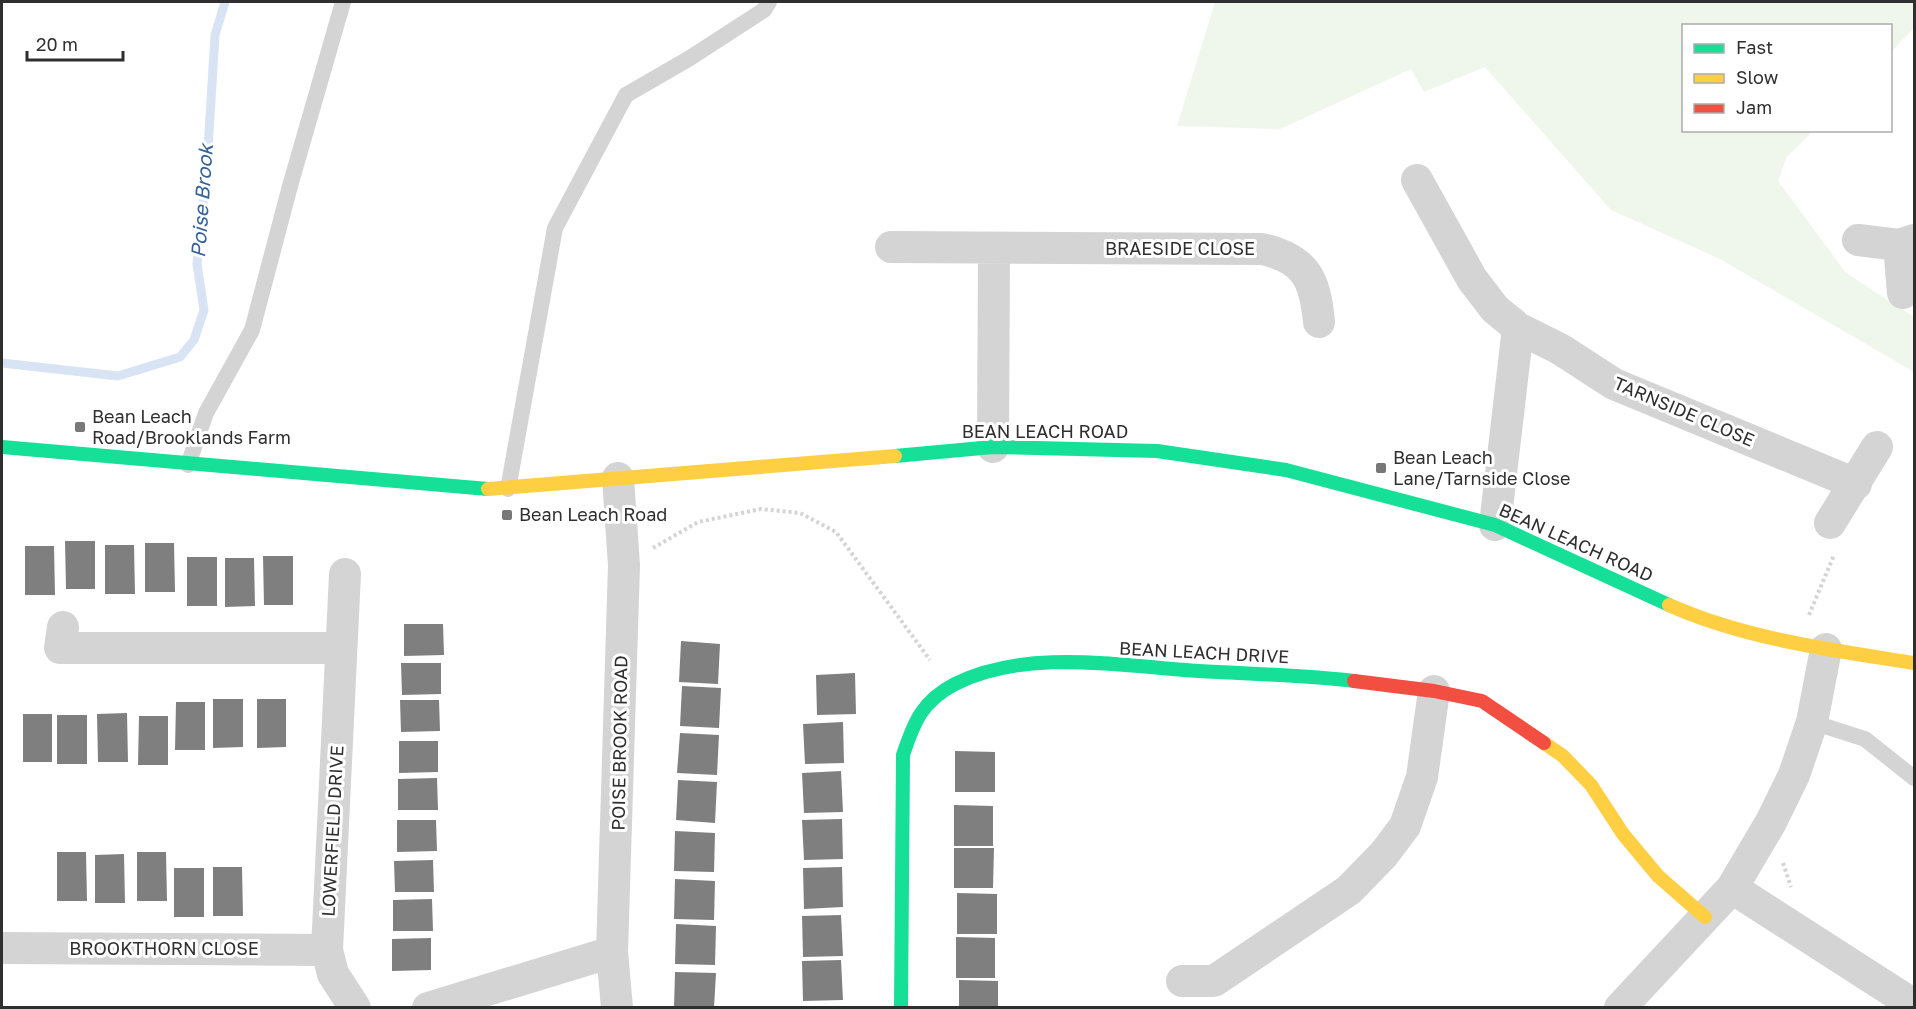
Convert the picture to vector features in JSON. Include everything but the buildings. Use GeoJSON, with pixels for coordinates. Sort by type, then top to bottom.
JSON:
{"type":"FeatureCollection","features":[{"type":"Feature","properties":{"kind":"street","name":"TARNSIDE CLOSE"},"geometry":{"type":"LineString","coordinates":[[1417,180],[1472,279],[1495,309],[1518,328],[1560,349],[1614,384],[1856,484]]}},
{"type":"Feature","properties":{"kind":"street"},"geometry":{"type":"LineString","coordinates":[[1858,240],[1907,243],[1903,293]]}},
{"type":"Feature","properties":{"kind":"street","name":"BRAESIDE CLOSE"},"geometry":{"type":"LineString","coordinates":[[891,247],[1262,249],[1284,254],[1300,265],[1311,280],[1317,295],[1317,322]]}},
{"type":"Feature","properties":{"kind":"street"},"geometry":{"type":"LineString","coordinates":[[993,447],[994,249]]}},
{"type":"Feature","properties":{"kind":"street"},"geometry":{"type":"LineString","coordinates":[[1495,525],[1509,388],[1518,328]]}},
{"type":"Feature","properties":{"kind":"street","name":"BEAN LEACH ROAD"},"geometry":{"type":"LineString","coordinates":[[2,447],[475,489],[508,489],[993,447],[1157,451],[1287,470],[1495,525],[1692,615],[1814,647],[1914,663]]}},
{"type":"Feature","properties":{"kind":"street"},"geometry":{"type":"LineString","coordinates":[[1830,524],[1877,447]]}},
{"type":"Feature","properties":{"kind":"street","name":"POISE BROOK ROAD"},"geometry":{"type":"LineString","coordinates":[[617,1008],[612,952],[624,565],[618,478]]}},
{"type":"Feature","properties":{"kind":"street","name":"LOWERFIELD DRIVE"},"geometry":{"type":"LineString","coordinates":[[345,574],[327,950],[333,974],[355,1008]]}},
{"type":"Feature","properties":{"kind":"street"},"geometry":{"type":"LineString","coordinates":[[1620,1008],[1732,888],[1771,822],[1794,775],[1812,722],[1814,647]]}},
{"type":"Feature","properties":{"kind":"street"},"geometry":{"type":"LineString","coordinates":[[60,648],[341,648]]}},
{"type":"Feature","properties":{"kind":"street","name":"BEAN LEACH DRIVE"},"geometry":{"type":"LineString","coordinates":[[901,1008],[903,755],[913,725],[928,704],[950,687],[977,674],[1009,665],[1045,662],[1338,679],[1434,691],[1482,701],[1563,756],[1591,785],[1623,834],[1658,876],[1705,916]]}},
{"type":"Feature","properties":{"kind":"street"},"geometry":{"type":"LineString","coordinates":[[1182,981],[1214,981],[1349,890],[1384,854],[1405,826],[1422,777],[1434,691]]}},
{"type":"Feature","properties":{"kind":"street"},"geometry":{"type":"LineString","coordinates":[[1732,888],[1914,1005]]}},
{"type":"Feature","properties":{"kind":"street","name":"BROOKTHORN CLOSE"},"geometry":{"type":"LineString","coordinates":[[2,948],[327,950]]}},
{"type":"Feature","properties":{"kind":"street"},"geometry":{"type":"LineString","coordinates":[[428,1008],[612,952]]}},
{"type":"Feature","properties":{"kind":"lane"},"geometry":{"type":"LineString","coordinates":[[188,465],[206,413],[252,330],[290,186],[343,2]]}},
{"type":"Feature","properties":{"kind":"lane"},"geometry":{"type":"LineString","coordinates":[[508,489],[555,228],[626,95],[764,10],[769,2]]}},
{"type":"Feature","properties":{"kind":"lane"},"geometry":{"type":"LineString","coordinates":[[1812,722],[1865,739],[1914,778]]}},
{"type":"Feature","properties":{"kind":"path"},"geometry":{"type":"LineString","coordinates":[[624,565],[698,522],[761,509],[800,513],[836,532],[950,687]]}},
{"type":"Feature","properties":{"kind":"path"},"geometry":{"type":"LineString","coordinates":[[1814,647],[1823,575],[1841,541],[1830,524]]}},
{"type":"Feature","properties":{"kind":"path"},"geometry":{"type":"LineString","coordinates":[[1771,822],[1805,935]]}},
{"type":"Feature","properties":{"kind":"shaded area"},"geometry":{"type":"Polygon","coordinates":[[[1215,2],[1914,2],[1914,28],[1892,51],[1892,24],[1682,24],[1682,132],[1812,132],[1786,158],[1778,181],[1846,273],[1914,317],[1914,372],[1720,259],[1611,210],[1485,67],[1424,92],[1411,69],[1280,129],[1177,126],[1215,2]]]}},
{"type":"Feature","properties":{"kind":"waterway","name":"Poise Brook"},"geometry":{"type":"LineString","coordinates":[[2,363],[118,376],[180,357],[194,340],[204,310],[197,264],[207,166],[215,35],[225,2]]}},
{"type":"Feature","properties":{"kind":"traffic: fast"},"geometry":{"type":"LineString","coordinates":[[2,447],[488,489]]}},
{"type":"Feature","properties":{"kind":"traffic: fast"},"geometry":{"type":"LineString","coordinates":[[895,456],[993,447],[1157,451],[1286,470],[1495,525],[1669,605]]}},
{"type":"Feature","properties":{"kind":"traffic: fast"},"geometry":{"type":"LineString","coordinates":[[901,1008],[903,755],[911,732],[927,705],[934,698],[955,684],[983,673],[1012,666],[1043,663],[1107,663],[1354,681]]}},
{"type":"Feature","properties":{"kind":"traffic: slow"},"geometry":{"type":"LineString","coordinates":[[488,489],[895,456]]}},
{"type":"Feature","properties":{"kind":"traffic: slow"},"geometry":{"type":"LineString","coordinates":[[1669,605],[1698,617],[1758,635],[1820,648],[1914,663]]}},
{"type":"Feature","properties":{"kind":"traffic: slow"},"geometry":{"type":"LineString","coordinates":[[1544,743],[1563,756],[1591,785],[1623,834],[1658,876],[1705,917]]}},
{"type":"Feature","properties":{"kind":"traffic: jam"},"geometry":{"type":"LineString","coordinates":[[1354,681],[1434,691],[1482,701],[1544,743]]}},
{"type":"Feature","properties":{"kind":"place","name":"Bean Leach Road/Brooklands Farm"},"geometry":{"type":"Point","coordinates":[80,427]}},
{"type":"Feature","properties":{"kind":"place","name":"Bean Leach Lane/Tarnside Close"},"geometry":{"type":"Point","coordinates":[1381,468]}},
{"type":"Feature","properties":{"kind":"place","name":"Bean Leach Road"},"geometry":{"type":"Point","coordinates":[507,515]}}]}
